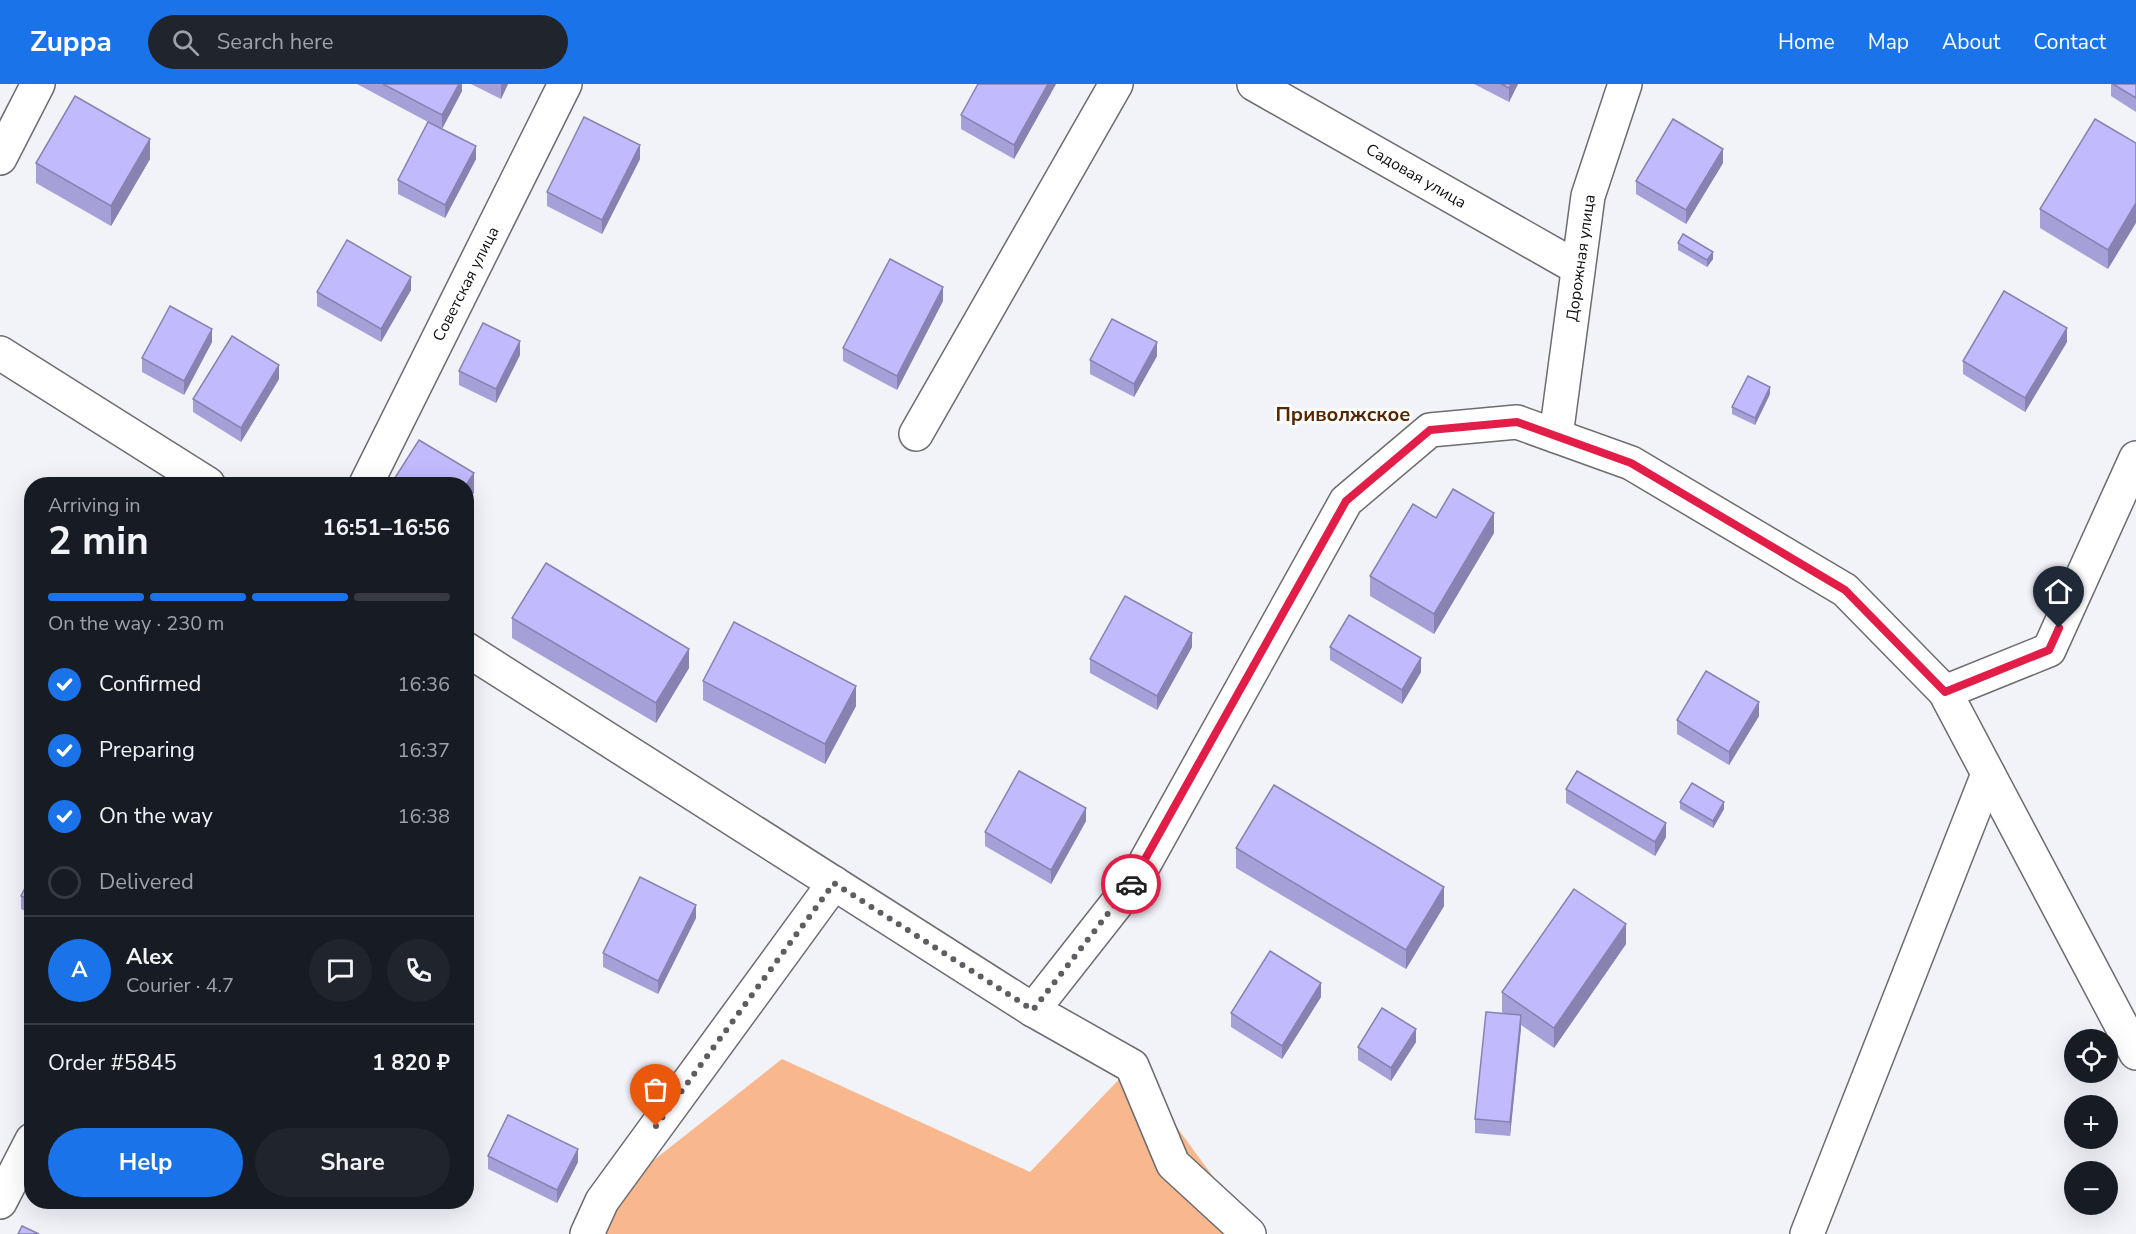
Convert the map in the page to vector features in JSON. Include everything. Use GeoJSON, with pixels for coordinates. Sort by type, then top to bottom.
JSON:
{"type":"FeatureCollection","features":[{"type":"Feature","properties":{"kind":"street"},"geometry":{"type":"LineString","coordinates":[[0,158],[38,84]]}},
{"type":"Feature","properties":{"kind":"street","name":"Советская улица"},"geometry":{"type":"LineString","coordinates":[[370,477],[566,84]]}},
{"type":"Feature","properties":{"kind":"street"},"geometry":{"type":"LineString","coordinates":[[916,434],[1116,84]]}},
{"type":"Feature","properties":{"kind":"street","name":"Садовая улица"},"geometry":{"type":"LineString","coordinates":[[1254,84],[1578,268]]}},
{"type":"Feature","properties":{"kind":"street","name":"Дорожная улица"},"geometry":{"type":"LineString","coordinates":[[1556,436],[1588,196],[1625,84]]}},
{"type":"Feature","properties":{"kind":"street"},"geometry":{"type":"LineString","coordinates":[[0,352],[196,477]]}},
{"type":"Feature","properties":{"kind":"street"},"geometry":{"type":"LineString","coordinates":[[1033,1010],[1136,879],[1346,501],[1430,430],[1517,422],[1631,463],[1845,590],[1945,692],[2136,1053]]}},
{"type":"Feature","properties":{"kind":"street"},"geometry":{"type":"LineString","coordinates":[[1945,692],[2049,650],[2136,458]]}},
{"type":"Feature","properties":{"kind":"street"},"geometry":{"type":"LineString","coordinates":[[474,654],[1033,1010],[1132,1065],[1173,1164],[1249,1234]]}},
{"type":"Feature","properties":{"kind":"street"},"geometry":{"type":"LineString","coordinates":[[1807,1234],[1988,774]]}},
{"type":"Feature","properties":{"kind":"street"},"geometry":{"type":"LineString","coordinates":[[587,1234],[602,1201],[834,883]]}},
{"type":"Feature","properties":{"kind":"street"},"geometry":{"type":"LineString","coordinates":[[0,1202],[24,1156]]}},
{"type":"Feature","properties":{"kind":"shaded area"},"geometry":{"type":"Polygon","coordinates":[[[782,1059],[1030,1172],[1132,1066],[1255,1234],[591,1234],[602,1201],[782,1059]]]}},
{"type":"Feature","properties":{"kind":"building"},"geometry":{"type":"Polygon","coordinates":[[[383,84],[459,84],[442,115],[383,84]]]}},
{"type":"Feature","properties":{"kind":"building"},"geometry":{"type":"Polygon","coordinates":[[[978,84],[1048,84],[1014,145],[961,115],[978,84]]]}},
{"type":"Feature","properties":{"kind":"building"},"geometry":{"type":"Polygon","coordinates":[[[2113,84],[2136,84],[2136,98],[2113,84]]]}},
{"type":"Feature","properties":{"kind":"building"},"geometry":{"type":"Polygon","coordinates":[[[75,96],[150,139],[111,206],[36,163],[75,96]]]}},
{"type":"Feature","properties":{"kind":"building"},"geometry":{"type":"Polygon","coordinates":[[[584,117],[640,145],[602,220],[547,192],[584,117]]]}},
{"type":"Feature","properties":{"kind":"building"},"geometry":{"type":"Polygon","coordinates":[[[1673,119],[1723,149],[1686,210],[1636,181],[1673,119]]]}},
{"type":"Feature","properties":{"kind":"building"},"geometry":{"type":"Polygon","coordinates":[[[2095,119],[2136,143],[2136,203],[2108,250],[2040,209],[2095,119]]]}},
{"type":"Feature","properties":{"kind":"building"},"geometry":{"type":"Polygon","coordinates":[[[428,122],[476,146],[445,205],[398,180],[428,122]]]}},
{"type":"Feature","properties":{"kind":"building"},"geometry":{"type":"Polygon","coordinates":[[[1683,234],[1713,252],[1707,260],[1678,243],[1683,234]]]}},
{"type":"Feature","properties":{"kind":"building"},"geometry":{"type":"Polygon","coordinates":[[[347,240],[411,277],[381,329],[317,292],[347,240]]]}},
{"type":"Feature","properties":{"kind":"building"},"geometry":{"type":"Polygon","coordinates":[[[890,259],[943,287],[897,376],[843,348],[890,259]]]}},
{"type":"Feature","properties":{"kind":"building"},"geometry":{"type":"Polygon","coordinates":[[[2004,291],[2067,328],[2025,398],[1963,361],[2004,291]]]}},
{"type":"Feature","properties":{"kind":"building"},"geometry":{"type":"Polygon","coordinates":[[[170,306],[212,329],[184,381],[142,358],[170,306]]]}},
{"type":"Feature","properties":{"kind":"building"},"geometry":{"type":"Polygon","coordinates":[[[1112,319],[1157,342],[1134,384],[1090,360],[1112,319]]]}},
{"type":"Feature","properties":{"kind":"building"},"geometry":{"type":"Polygon","coordinates":[[[483,323],[520,341],[496,389],[459,371],[483,323]]]}},
{"type":"Feature","properties":{"kind":"building"},"geometry":{"type":"Polygon","coordinates":[[[232,336],[279,365],[241,428],[193,399],[232,336]]]}},
{"type":"Feature","properties":{"kind":"building"},"geometry":{"type":"Polygon","coordinates":[[[1748,376],[1770,387],[1755,418],[1732,407],[1748,376]]]}},
{"type":"Feature","properties":{"kind":"building"},"geometry":{"type":"Polygon","coordinates":[[[419,440],[474,473],[471,477],[395,477],[419,440]]]}},
{"type":"Feature","properties":{"kind":"building"},"geometry":{"type":"Polygon","coordinates":[[[1453,489],[1494,513],[1434,614],[1370,576],[1413,504],[1436,518],[1453,489]]]}},
{"type":"Feature","properties":{"kind":"building"},"geometry":{"type":"Polygon","coordinates":[[[546,563],[689,649],[656,703],[512,618],[546,563]]]}},
{"type":"Feature","properties":{"kind":"building"},"geometry":{"type":"Polygon","coordinates":[[[1125,596],[1192,633],[1157,696],[1090,659],[1125,596]]]}},
{"type":"Feature","properties":{"kind":"building"},"geometry":{"type":"Polygon","coordinates":[[[1349,615],[1421,658],[1402,690],[1330,647],[1349,615]]]}},
{"type":"Feature","properties":{"kind":"building"},"geometry":{"type":"Polygon","coordinates":[[[734,622],[856,686],[825,744],[703,681],[734,622]]]}},
{"type":"Feature","properties":{"kind":"building"},"geometry":{"type":"Polygon","coordinates":[[[1706,671],[1759,702],[1729,752],[1677,720],[1706,671]]]}},
{"type":"Feature","properties":{"kind":"building"},"geometry":{"type":"Polygon","coordinates":[[[1019,771],[1086,808],[1051,870],[985,832],[1019,771]]]}},
{"type":"Feature","properties":{"kind":"building"},"geometry":{"type":"Polygon","coordinates":[[[1577,771],[1666,823],[1655,842],[1566,789],[1577,771]]]}},
{"type":"Feature","properties":{"kind":"building"},"geometry":{"type":"Polygon","coordinates":[[[1692,783],[1724,802],[1713,821],[1680,802],[1692,783]]]}},
{"type":"Feature","properties":{"kind":"building"},"geometry":{"type":"Polygon","coordinates":[[[1274,785],[1444,887],[1406,950],[1236,848],[1274,785]]]}},
{"type":"Feature","properties":{"kind":"building"},"geometry":{"type":"Polygon","coordinates":[[[640,877],[696,905],[658,981],[603,953],[640,877]]]}},
{"type":"Feature","properties":{"kind":"building"},"geometry":{"type":"Polygon","coordinates":[[[1574,889],[1626,924],[1554,1028],[1502,992],[1574,889]]]}},
{"type":"Feature","properties":{"kind":"building"},"geometry":{"type":"Polygon","coordinates":[[[1270,951],[1321,983],[1282,1046],[1231,1013],[1270,951]]]}},
{"type":"Feature","properties":{"kind":"building"},"geometry":{"type":"Polygon","coordinates":[[[1382,1008],[1416,1029],[1391,1068],[1358,1047],[1382,1008]]]}},
{"type":"Feature","properties":{"kind":"building"},"geometry":{"type":"Polygon","coordinates":[[[1486,1012],[1521,1015],[1510,1122],[1475,1119],[1486,1012]]]}},
{"type":"Feature","properties":{"kind":"building"},"geometry":{"type":"Polygon","coordinates":[[[508,1115],[578,1149],[557,1190],[488,1156],[508,1115]]]}},
{"type":"Feature","properties":{"kind":"building"},"geometry":{"type":"Polygon","coordinates":[[[22,1226],[39,1234],[18,1234],[22,1226]]]}},
{"type":"Feature","properties":{"kind":"way so far"},"geometry":{"type":"LineString","coordinates":[[656,1126],[834,883],[1033,1010],[1131,884]]}},
{"type":"Feature","properties":{"kind":"district","name":"Приволжское"},"geometry":{"type":"Point","coordinates":[1343,414]}},
{"type":"Feature","properties":{"kind":"route"},"geometry":{"type":"LineString","coordinates":[[1131,884],[1136,879],[1346,501],[1430,430],[1517,422],[1631,463],[1845,590],[1945,692],[2049,650],[2059,628]]}}]}
